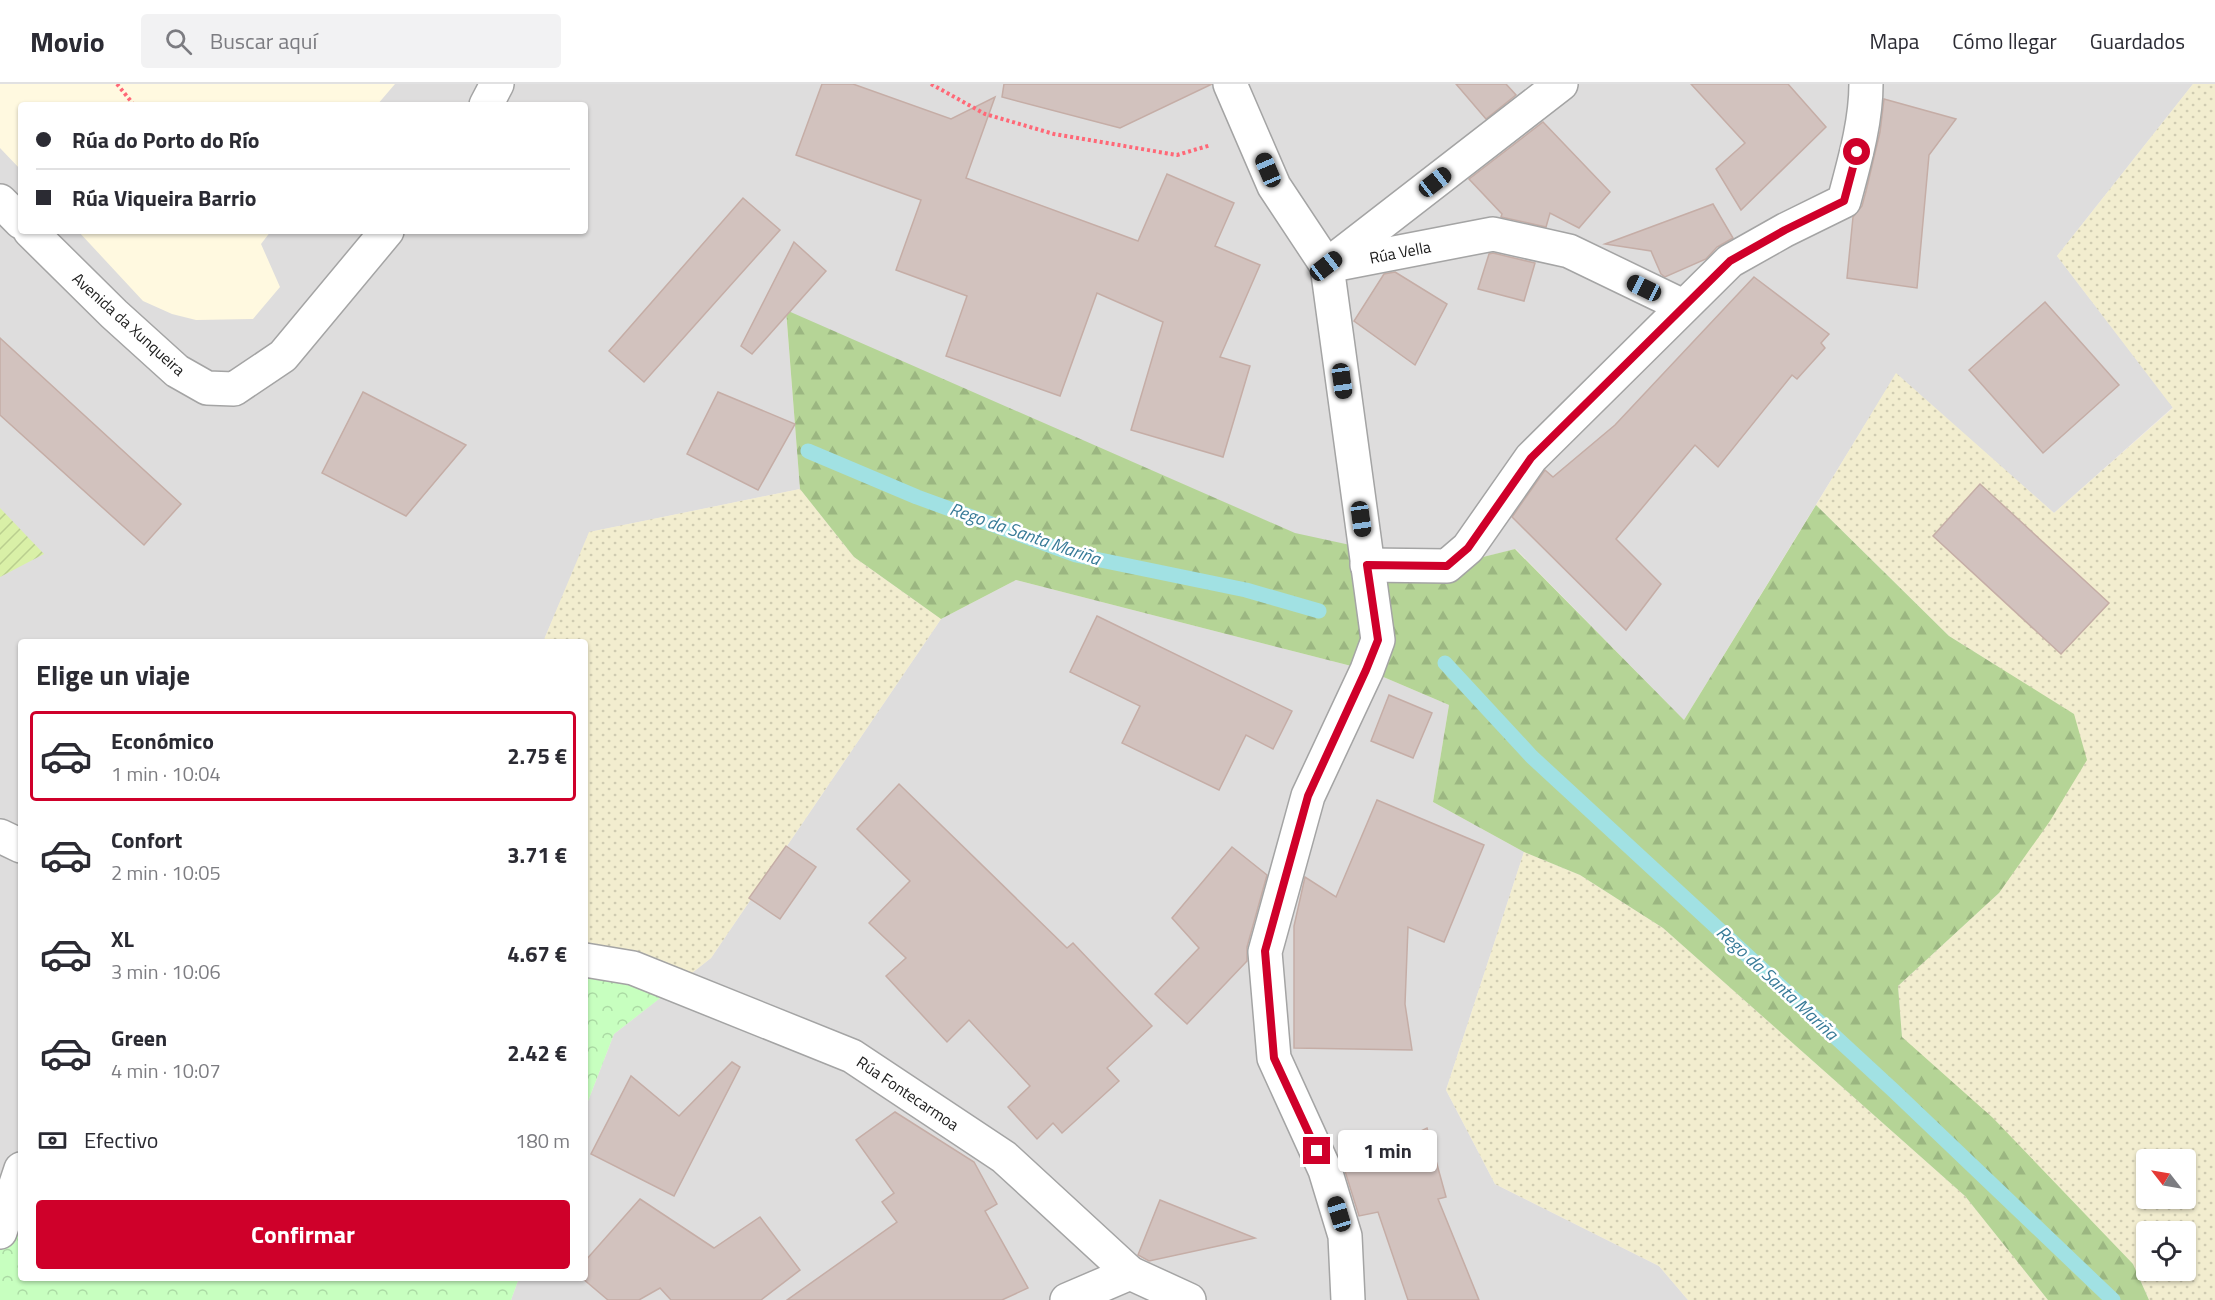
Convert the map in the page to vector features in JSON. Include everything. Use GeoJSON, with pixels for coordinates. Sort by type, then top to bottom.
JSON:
{"type":"FeatureCollection","features":[{"type":"Feature","properties":{"kind":"street"},"geometry":{"type":"LineString","coordinates":[[487,102],[496,84]]}},
{"type":"Feature","properties":{"kind":"street"},"geometry":{"type":"LineString","coordinates":[[1230,84],[1274,186],[1326,266],[1378,640],[1308,796],[1265,951],[1274,1058],[1329,1181],[1345,1236],[1348,1300]]}},
{"type":"Feature","properties":{"kind":"street","name":"Rúa Vella"},"geometry":{"type":"LineString","coordinates":[[1326,266],[1561,84]]}},
{"type":"Feature","properties":{"kind":"street"},"geometry":{"type":"LineString","coordinates":[[1367,565],[1447,566],[1468,548],[1531,458],[1730,261],[1785,230],[1844,201],[1857,152],[1866,84]]}},
{"type":"Feature","properties":{"kind":"street"},"geometry":{"type":"LineString","coordinates":[[0,201],[18,219]]}},
{"type":"Feature","properties":{"kind":"street","name":"Avenida da Xunqueira"},"geometry":{"type":"LineString","coordinates":[[33,234],[114,314],[177,371],[207,388],[234,389],[283,356],[385,234]]}},
{"type":"Feature","properties":{"kind":"street","name":"Rúa Vella"},"geometry":{"type":"LineString","coordinates":[[1326,266],[1493,234],[1569,251],[1683,306]]}},
{"type":"Feature","properties":{"kind":"street"},"geometry":{"type":"LineString","coordinates":[[0,836],[18,845]]}},
{"type":"Feature","properties":{"kind":"street","name":"Rúa Fontecarmoa"},"geometry":{"type":"LineString","coordinates":[[588,960],[633,968],[852,1056],[1004,1157],[1130,1273],[1189,1300]]}},
{"type":"Feature","properties":{"kind":"street"},"geometry":{"type":"LineString","coordinates":[[0,1232],[18,1178]]}},
{"type":"Feature","properties":{"kind":"street"},"geometry":{"type":"LineString","coordinates":[[1067,1300],[1130,1273]]}},
{"type":"Feature","properties":{"kind":"path"},"geometry":{"type":"LineString","coordinates":[[117,84],[132,102]]}},
{"type":"Feature","properties":{"kind":"path"},"geometry":{"type":"LineString","coordinates":[[931,84],[985,114],[1054,134],[1177,155],[1251,132]]}},
{"type":"Feature","properties":{"kind":"shaded area"},"geometry":{"type":"Polygon","coordinates":[[[0,84],[2193,84],[2057,256],[2173,407],[2054,513],[1896,374],[1684,720],[1516,549],[1447,566],[1367,565],[786,311],[800,489],[590,532],[544,639],[18,639],[18,1178],[0,1232],[0,84]]]}},
{"type":"Feature","properties":{"kind":"shaded area"},"geometry":{"type":"Polygon","coordinates":[[[0,84],[395,84],[380,102],[18,102],[18,167],[0,148],[0,84]]]}},
{"type":"Feature","properties":{"kind":"shaded area"},"geometry":{"type":"Polygon","coordinates":[[[2193,84],[2215,84],[2215,1300],[2149,1300],[2141,1281],[2196,1281],[2196,1221],[2136,1221],[2136,1271],[2133,1264],[1902,1037],[1898,986],[1999,893],[2073,714],[1949,636],[1816,505],[1896,373],[2054,513],[2173,408],[2057,256],[2193,84]]]}},
{"type":"Feature","properties":{"kind":"shaded area"},"geometry":{"type":"Polygon","coordinates":[[[81,234],[269,234],[261,244],[280,287],[253,319],[196,320],[172,314],[143,301],[81,234]]]}},
{"type":"Feature","properties":{"kind":"shaded area"},"geometry":{"type":"Polygon","coordinates":[[[800,489],[854,557],[941,619],[711,958],[677,985],[588,961],[588,639],[544,639],[589,532],[800,489]]]}},
{"type":"Feature","properties":{"kind":"shaded area"},"geometry":{"type":"Polygon","coordinates":[[[1016,580],[1367,670],[1449,705],[1433,802],[1524,852],[1446,1090],[1495,1184],[1659,1266],[1688,1300],[511,1300],[518,1281],[588,1281],[588,1101],[614,1034],[711,958],[941,619],[1016,580]]]}},
{"type":"Feature","properties":{"kind":"shaded area"},"geometry":{"type":"Polygon","coordinates":[[[1524,852],[1580,875],[1663,928],[1965,1196],[2048,1300],[1688,1300],[1659,1266],[1495,1184],[1446,1090],[1524,852]]]}},
{"type":"Feature","properties":{"kind":"green space"},"geometry":{"type":"Polygon","coordinates":[[[786,310],[1295,533],[1447,566],[1515,549],[1684,720],[1816,505],[1949,636],[2074,714],[2087,760],[2050,821],[1999,893],[1898,986],[1902,1037],[1993,1118],[2133,1264],[2136,1281],[2141,1281],[2149,1300],[2048,1300],[1965,1196],[1663,928],[1580,875],[1524,852],[1433,802],[1449,705],[1367,670],[1016,580],[941,619],[854,557],[800,489],[786,310]]]}},
{"type":"Feature","properties":{"kind":"green space"},"geometry":{"type":"Polygon","coordinates":[[[0,508],[44,554],[0,577],[0,508]]]}},
{"type":"Feature","properties":{"kind":"green space"},"geometry":{"type":"Polygon","coordinates":[[[588,961],[677,985],[614,1034],[588,1101],[588,961]]]}},
{"type":"Feature","properties":{"kind":"green space"},"geometry":{"type":"Polygon","coordinates":[[[18,1178],[18,1281],[518,1281],[511,1300],[0,1300],[0,1232],[18,1178]]]}},
{"type":"Feature","properties":{"kind":"building"},"geometry":{"type":"Polygon","coordinates":[[[822,84],[853,84],[951,119],[995,97],[966,178],[1138,241],[1167,174],[1234,203],[1215,246],[1260,265],[1220,357],[1250,366],[1223,457],[1131,430],[1163,322],[1097,293],[1060,396],[946,356],[967,296],[896,270],[921,200],[796,155],[822,84]]]}},
{"type":"Feature","properties":{"kind":"building"},"geometry":{"type":"Polygon","coordinates":[[[1004,84],[1212,84],[1120,128],[1002,97],[1004,84]]]}},
{"type":"Feature","properties":{"kind":"building"},"geometry":{"type":"Polygon","coordinates":[[[1456,84],[1506,84],[1516,95],[1486,119],[1456,84]]]}},
{"type":"Feature","properties":{"kind":"building"},"geometry":{"type":"Polygon","coordinates":[[[1691,84],[1788,84],[1826,127],[1741,210],[1716,169],[1745,143],[1691,84]]]}},
{"type":"Feature","properties":{"kind":"building"},"geometry":{"type":"Polygon","coordinates":[[[1884,99],[1956,119],[1929,155],[1917,288],[1847,278],[1853,217],[1862,206],[1866,191],[1880,132],[1884,99]]]}},
{"type":"Feature","properties":{"kind":"building"},"geometry":{"type":"Polygon","coordinates":[[[1543,122],[1610,192],[1579,228],[1550,213],[1546,227],[1501,217],[1502,214],[1469,179],[1543,122]]]}},
{"type":"Feature","properties":{"kind":"building"},"geometry":{"type":"Polygon","coordinates":[[[743,198],[780,230],[644,382],[609,351],[743,198]]]}},
{"type":"Feature","properties":{"kind":"building"},"geometry":{"type":"Polygon","coordinates":[[[1713,204],[1733,238],[1717,247],[1706,259],[1665,277],[1661,274],[1651,251],[1605,244],[1713,204]]]}},
{"type":"Feature","properties":{"kind":"building"},"geometry":{"type":"Polygon","coordinates":[[[794,242],[826,271],[752,354],[741,346],[794,242]]]}},
{"type":"Feature","properties":{"kind":"building"},"geometry":{"type":"Polygon","coordinates":[[[1489,254],[1535,263],[1524,301],[1478,289],[1489,254]]]}},
{"type":"Feature","properties":{"kind":"building"},"geometry":{"type":"Polygon","coordinates":[[[1395,272],[1447,304],[1415,365],[1354,321],[1384,274],[1395,272]]]}},
{"type":"Feature","properties":{"kind":"building"},"geometry":{"type":"Polygon","coordinates":[[[1754,277],[1829,334],[1821,343],[1825,348],[1797,379],[1792,375],[1718,467],[1695,445],[1616,539],[1661,584],[1626,630],[1512,517],[1545,470],[1553,477],[1615,425],[1754,277]]]}},
{"type":"Feature","properties":{"kind":"building"},"geometry":{"type":"Polygon","coordinates":[[[2045,302],[2119,385],[2043,453],[1969,370],[2045,302]]]}},
{"type":"Feature","properties":{"kind":"building"},"geometry":{"type":"Polygon","coordinates":[[[0,338],[181,504],[144,545],[0,415],[0,338]]]}},
{"type":"Feature","properties":{"kind":"building"},"geometry":{"type":"Polygon","coordinates":[[[363,392],[466,445],[406,516],[322,473],[363,392]]]}},
{"type":"Feature","properties":{"kind":"building"},"geometry":{"type":"Polygon","coordinates":[[[718,392],[795,424],[758,490],[687,454],[718,392]]]}},
{"type":"Feature","properties":{"kind":"building"},"geometry":{"type":"Polygon","coordinates":[[[1980,484],[2109,603],[2061,654],[1933,536],[1980,484]]]}},
{"type":"Feature","properties":{"kind":"building"},"geometry":{"type":"Polygon","coordinates":[[[1097,616],[1292,711],[1273,749],[1246,735],[1219,790],[1122,743],[1140,706],[1070,672],[1097,616]]]}},
{"type":"Feature","properties":{"kind":"building"},"geometry":{"type":"Polygon","coordinates":[[[1389,695],[1432,713],[1413,758],[1371,741],[1389,695]]]}},
{"type":"Feature","properties":{"kind":"building"},"geometry":{"type":"Polygon","coordinates":[[[899,784],[1067,948],[1073,943],[1152,1026],[1107,1068],[1119,1081],[1062,1133],[1053,1123],[1037,1139],[1008,1107],[1030,1086],[969,1020],[947,1042],[886,976],[906,958],[869,923],[910,881],[857,829],[899,784]]]}},
{"type":"Feature","properties":{"kind":"building"},"geometry":{"type":"Polygon","coordinates":[[[1377,800],[1484,845],[1444,942],[1408,927],[1405,1004],[1412,1050],[1294,1048],[1294,926],[1305,877],[1336,897],[1377,800]]]}},
{"type":"Feature","properties":{"kind":"building"},"geometry":{"type":"Polygon","coordinates":[[[786,846],[816,867],[780,919],[749,898],[786,846]]]}},
{"type":"Feature","properties":{"kind":"building"},"geometry":{"type":"Polygon","coordinates":[[[1232,847],[1267,875],[1247,947],[1247,961],[1187,1024],[1155,994],[1199,948],[1172,918],[1232,847]]]}},
{"type":"Feature","properties":{"kind":"building"},"geometry":{"type":"Polygon","coordinates":[[[732,1062],[740,1067],[674,1196],[591,1154],[631,1076],[679,1116],[732,1062]]]}},
{"type":"Feature","properties":{"kind":"building"},"geometry":{"type":"Polygon","coordinates":[[[895,1112],[974,1162],[997,1204],[985,1211],[1028,1288],[1002,1300],[787,1300],[897,1222],[882,1202],[894,1193],[856,1140],[895,1112]]]}},
{"type":"Feature","properties":{"kind":"building"},"geometry":{"type":"Polygon","coordinates":[[[1427,1128],[1446,1197],[1438,1199],[1479,1300],[1408,1300],[1378,1212],[1359,1216],[1344,1168],[1427,1128]]]}},
{"type":"Feature","properties":{"kind":"building"},"geometry":{"type":"Polygon","coordinates":[[[640,1199],[714,1248],[760,1217],[800,1270],[761,1300],[671,1300],[660,1288],[639,1300],[608,1300],[586,1281],[588,1281],[588,1258],[640,1199]]]}},
{"type":"Feature","properties":{"kind":"building"},"geometry":{"type":"Polygon","coordinates":[[[1160,1200],[1255,1238],[1149,1261],[1138,1255],[1160,1200]]]}},
{"type":"Feature","properties":{"kind":"waterway","name":"Rego da Santa Mariña"},"geometry":{"type":"LineString","coordinates":[[808,451],[917,497],[1076,555],[1246,590],[1319,611]]}},
{"type":"Feature","properties":{"kind":"waterway","name":"Rego da Santa Mariña"},"geometry":{"type":"LineString","coordinates":[[1445,663],[1532,757],[1894,1091],[2113,1300]]}},
{"type":"Feature","properties":{"kind":"route"},"geometry":{"type":"LineString","coordinates":[[1317,1151],[1274,1058],[1265,951],[1308,796],[1378,640],[1367,565],[1447,566],[1468,548],[1531,458],[1730,261],[1785,230],[1844,201],[1857,152]]}}]}
